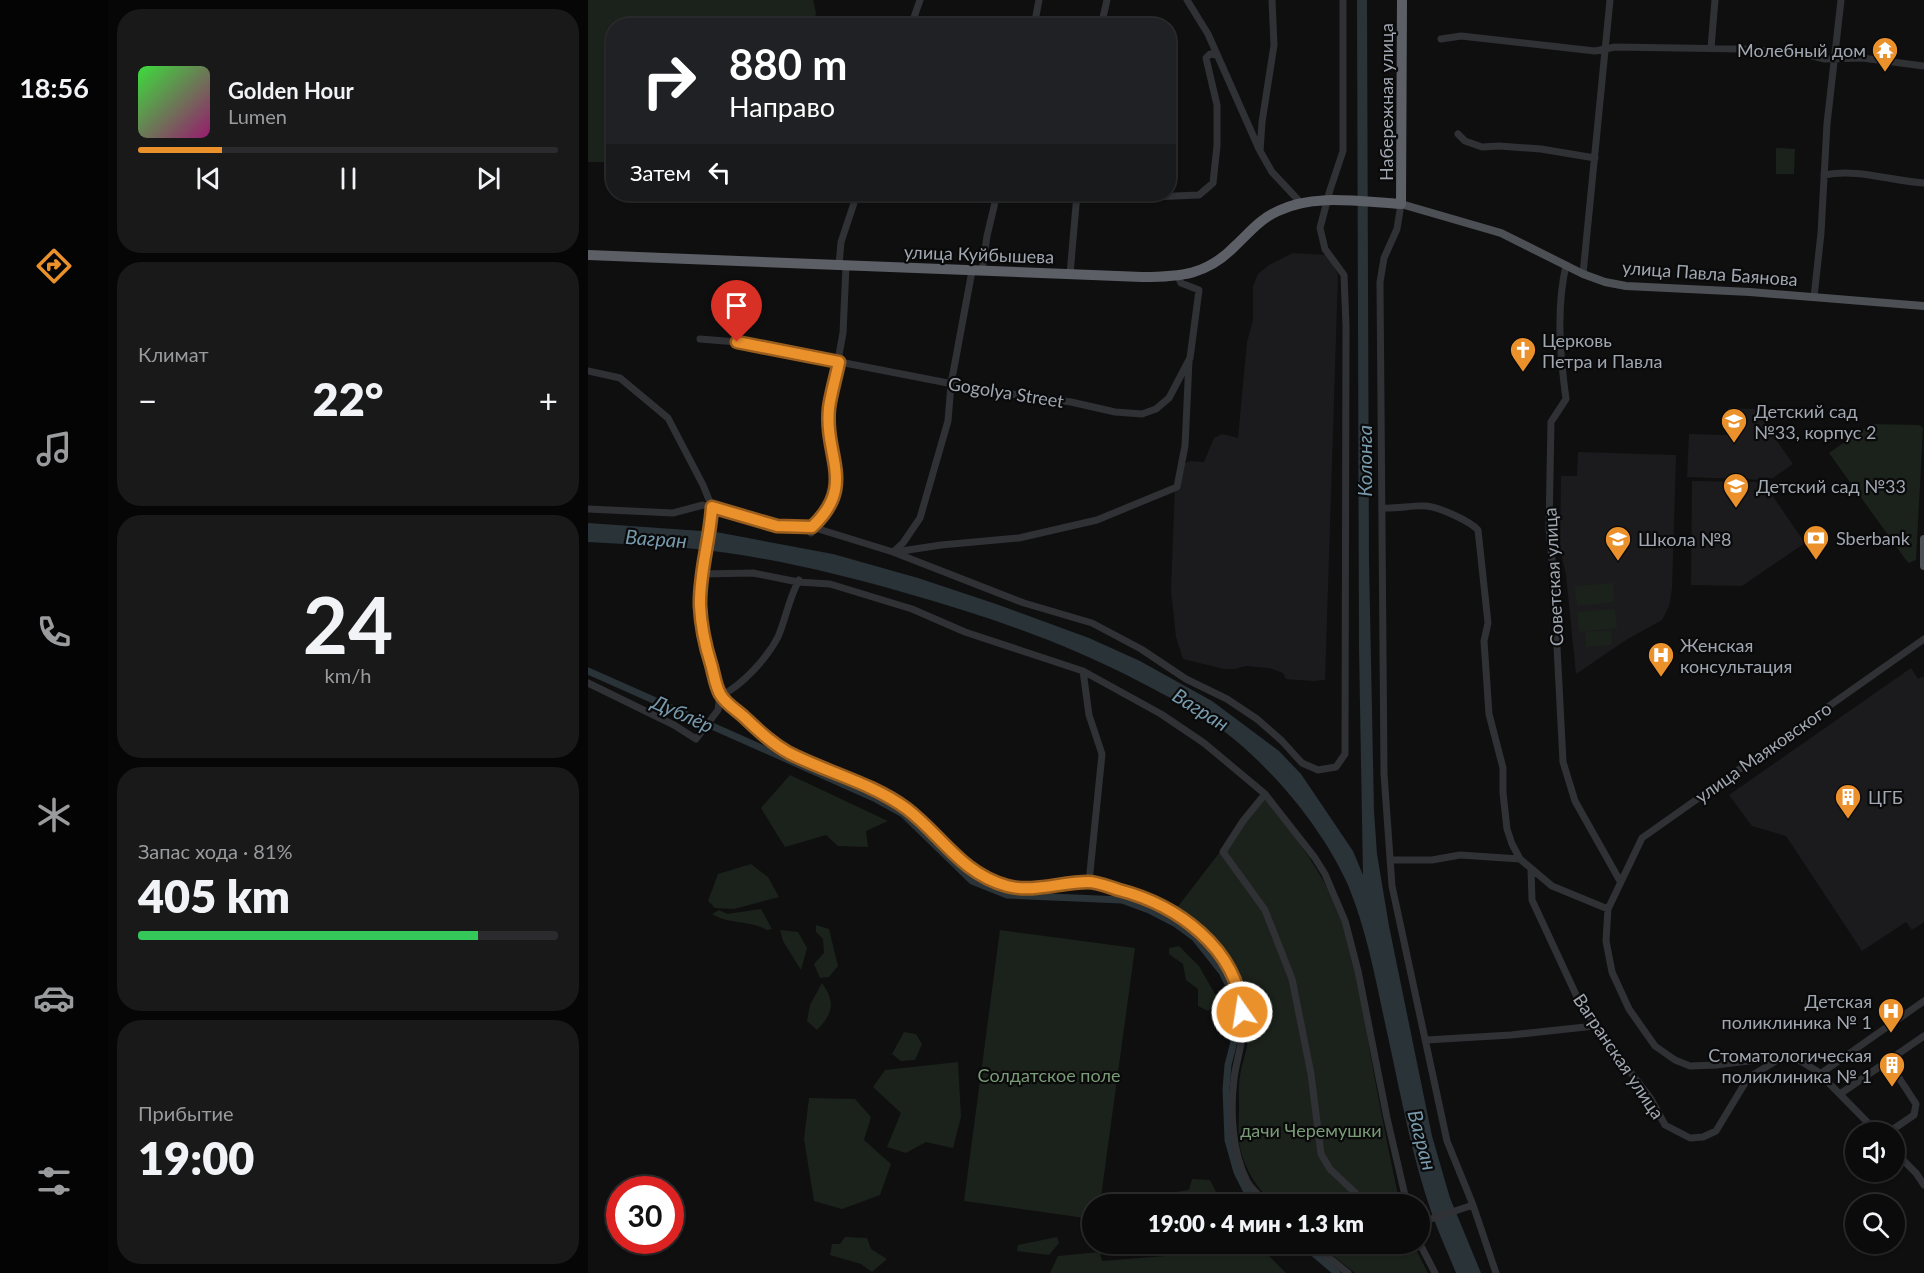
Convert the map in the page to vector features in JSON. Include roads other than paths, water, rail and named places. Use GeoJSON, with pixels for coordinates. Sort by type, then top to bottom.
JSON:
{"type":"FeatureCollection","features":[{"type":"Feature","properties":{"kind":"highway","name":"Набережная улица"},"geometry":{"type":"LineString","coordinates":[[1401,204],[1402,0]]}},
{"type":"Feature","properties":{"kind":"highway","name":"улица Куйбышева"},"geometry":{"type":"LineString","coordinates":[[588,255],[977,271],[1178,276],[1207,269],[1223,258],[1262,220],[1278,210],[1301,203],[1327,201],[1401,204]]}},
{"type":"Feature","properties":{"kind":"main road","name":"улица Павла Баянова"},"geometry":{"type":"LineString","coordinates":[[1401,204],[1501,233],[1583,274],[1605,282],[1626,286],[1924,306]]}},
{"type":"Feature","properties":{"kind":"main road"},"geometry":{"type":"LineString","coordinates":[[1924,539],[1924,566]]}},
{"type":"Feature","properties":{"kind":"street"},"geometry":{"type":"LineString","coordinates":[[914,18],[920,0]]}},
{"type":"Feature","properties":{"kind":"street"},"geometry":{"type":"LineString","coordinates":[[1036,18],[1039,0]]}},
{"type":"Feature","properties":{"kind":"street"},"geometry":{"type":"LineString","coordinates":[[1103,18],[1107,0]]}},
{"type":"Feature","properties":{"kind":"street"},"geometry":{"type":"LineString","coordinates":[[1187,0],[1209,34],[1260,151],[1272,172],[1301,203]]}},
{"type":"Feature","properties":{"kind":"street"},"geometry":{"type":"LineString","coordinates":[[1260,151],[1262,122],[1274,45],[1272,0]]}},
{"type":"Feature","properties":{"kind":"street"},"geometry":{"type":"LineString","coordinates":[[588,509],[673,513],[703,505],[777,526],[812,530],[893,552],[1024,603],[1092,623],[1141,649],[1186,679],[1227,699],[1257,719],[1302,763],[1318,770],[1336,767],[1345,754],[1346,326],[1344,275],[1325,249],[1320,228],[1343,151],[1343,0]]}},
{"type":"Feature","properties":{"kind":"street"},"geometry":{"type":"LineString","coordinates":[[1583,274],[1607,49],[1610,0]]}},
{"type":"Feature","properties":{"kind":"street"},"geometry":{"type":"LineString","coordinates":[[1711,48],[1716,0]]}},
{"type":"Feature","properties":{"kind":"street"},"geometry":{"type":"LineString","coordinates":[[1814,297],[1841,0]]}},
{"type":"Feature","properties":{"kind":"street"},"geometry":{"type":"LineString","coordinates":[[1441,39],[1461,36],[1595,51],[1615,47],[1711,48],[1804,54],[1834,59],[1862,58],[1924,66]]}},
{"type":"Feature","properties":{"kind":"street"},"geometry":{"type":"LineString","coordinates":[[1176,196],[1199,195],[1213,183],[1217,146],[1217,105],[1206,58],[1210,54],[1217,55]]}},
{"type":"Feature","properties":{"kind":"street"},"geometry":{"type":"LineString","coordinates":[[1458,134],[1465,141],[1482,147],[1541,149],[1595,158]]}},
{"type":"Feature","properties":{"kind":"street"},"geometry":{"type":"LineString","coordinates":[[1824,175],[1864,173],[1924,183]]}},
{"type":"Feature","properties":{"kind":"street"},"geometry":{"type":"LineString","coordinates":[[812,530],[825,515],[836,493],[837,472],[829,409],[843,333],[841,242],[855,201]]}},
{"type":"Feature","properties":{"kind":"street"},"geometry":{"type":"LineString","coordinates":[[893,552],[903,543],[920,518],[948,421],[951,384],[995,201]]}},
{"type":"Feature","properties":{"kind":"street"},"geometry":{"type":"LineString","coordinates":[[1070,274],[1076,201]]}},
{"type":"Feature","properties":{"kind":"street"},"geometry":{"type":"LineString","coordinates":[[1401,204],[1397,229],[1384,258],[1380,282],[1384,774],[1392,886],[1447,1141],[1469,1206],[1496,1273]]}},
{"type":"Feature","properties":{"kind":"street","name":"Советская улица"},"geometry":{"type":"LineString","coordinates":[[1566,265],[1561,293],[1560,347],[1566,399],[1551,422],[1548,529],[1553,570],[1563,762],[1575,801],[1620,881]]}},
{"type":"Feature","properties":{"kind":"street","name":"Gogolya Street"},"geometry":{"type":"LineString","coordinates":[[700,339],[737,342],[989,391],[1071,402],[1115,412],[1142,414],[1156,409],[1169,398],[1190,358],[1199,290],[1181,283],[1178,276]]}},
{"type":"Feature","properties":{"kind":"street"},"geometry":{"type":"LineString","coordinates":[[893,552],[1019,538],[1097,520],[1177,487],[1185,446],[1190,358]]}},
{"type":"Feature","properties":{"kind":"street"},"geometry":{"type":"LineString","coordinates":[[588,372],[620,378],[668,418],[704,485],[712,507],[700,605],[703,635],[720,696],[718,710],[696,739],[674,724],[588,683]]}},
{"type":"Feature","properties":{"kind":"street"},"geometry":{"type":"LineString","coordinates":[[1382,508],[1401,509],[1428,506],[1473,524],[1478,530],[1488,623],[1484,641],[1489,714],[1503,768],[1503,793],[1512,844],[1520,859],[1552,886],[1608,909]]}},
{"type":"Feature","properties":{"kind":"street"},"geometry":{"type":"LineString","coordinates":[[703,574],[753,573],[830,584],[912,609],[965,632],[1083,671],[1161,714],[1204,743],[1265,794],[1315,858],[1325,874],[1345,921],[1358,971],[1405,1194]]}},
{"type":"Feature","properties":{"kind":"street"},"geometry":{"type":"LineString","coordinates":[[720,696],[734,689],[748,677],[777,638],[799,581]]}},
{"type":"Feature","properties":{"kind":"street","name":"улица Маяковского"},"geometry":{"type":"LineString","coordinates":[[1781,1057],[1690,1066],[1675,1060],[1655,1046],[1629,1009],[1612,972],[1606,941],[1608,909],[1642,838],[1924,639]]}},
{"type":"Feature","properties":{"kind":"street"},"geometry":{"type":"LineString","coordinates":[[1083,671],[1089,715],[1102,754],[1089,882]]}},
{"type":"Feature","properties":{"kind":"street"},"geometry":{"type":"LineString","coordinates":[[720,696],[767,738],[789,752],[882,793],[908,810],[968,868],[988,878],[1008,886],[1021,888],[1048,888],[1089,882],[1132,893],[1172,911],[1199,930],[1214,945],[1241,996],[1244,1028],[1234,1080],[1233,1142],[1247,1182],[1258,1194]]}},
{"type":"Feature","properties":{"kind":"street"},"geometry":{"type":"LineString","coordinates":[[1265,794],[1223,852],[1265,910],[1292,979],[1311,1074],[1321,1154],[1330,1169],[1356,1194]]}},
{"type":"Feature","properties":{"kind":"street"},"geometry":{"type":"LineString","coordinates":[[1391,860],[1432,860],[1460,855],[1520,859]]}},
{"type":"Feature","properties":{"kind":"street","name":"Вагранская улица"},"geometry":{"type":"LineString","coordinates":[[1531,869],[1532,900],[1578,999],[1595,1026],[1651,1099],[1665,1125],[1690,1138],[1703,1137],[1716,1131],[1748,1078],[1781,1057]]}},
{"type":"Feature","properties":{"kind":"street"},"geometry":{"type":"LineString","coordinates":[[1820,1074],[1924,1001]]}},
{"type":"Feature","properties":{"kind":"street"},"geometry":{"type":"LineString","coordinates":[[1426,1041],[1595,1026]]}},
{"type":"Feature","properties":{"kind":"street"},"geometry":{"type":"LineString","coordinates":[[1840,1094],[1924,1036]]}},
{"type":"Feature","properties":{"kind":"street"},"geometry":{"type":"LineString","coordinates":[[1781,1057],[1797,1059],[1820,1074],[1867,1122]]}},
{"type":"Feature","properties":{"kind":"street"},"geometry":{"type":"LineString","coordinates":[[1888,1061],[1916,1104],[1914,1115],[1904,1122]]}},
{"type":"Feature","properties":{"kind":"street"},"geometry":{"type":"LineString","coordinates":[[1905,1162],[1924,1185]]}},
{"type":"Feature","properties":{"kind":"street"},"geometry":{"type":"LineString","coordinates":[[1430,1219],[1469,1206]]}},
{"type":"Feature","properties":{"kind":"street"},"geometry":{"type":"LineString","coordinates":[[1324,1254],[1348,1273]]}},
{"type":"Feature","properties":{"kind":"street"},"geometry":{"type":"LineString","coordinates":[[1425,1254],[1435,1273]]}},
{"type":"Feature","properties":{"kind":"water"},"geometry":{"type":"Polygon","coordinates":[[[1357,0],[1367,0],[1369,561],[1374,811],[1377,854],[1389,926],[1432,1136],[1450,1198],[1481,1273],[1456,1273],[1432,1214],[1430,1194],[1426,1194],[1408,1131],[1367,944],[1348,885],[1338,864],[1311,822],[1278,782],[1243,747],[1205,718],[1114,669],[999,622],[887,588],[797,565],[693,549],[588,542],[588,523],[716,532],[833,554],[918,578],[996,604],[1089,638],[1140,661],[1212,701],[1279,751],[1301,774],[1353,851],[1363,875],[1359,649],[1357,0]]]}},
{"type":"Feature","properties":{"kind":"waterway","name":"Дублёр"},"geometry":{"type":"LineString","coordinates":[[588,671],[874,798],[903,814],[972,881],[1007,895],[1122,900],[1149,910],[1176,924],[1195,938],[1222,972],[1231,990],[1236,1011],[1237,1030],[1228,1065],[1226,1089],[1228,1140],[1237,1172],[1248,1194]]}},
{"type":"Feature","properties":{"kind":"waterway","name":"Дублёр"},"geometry":{"type":"LineString","coordinates":[[1315,1254],[1337,1273]]}},
{"type":"Feature","properties":{"kind":"place","name":"Молебный дом"},"geometry":{"type":"Point","coordinates":[1885,73]}},
{"type":"Feature","properties":{"kind":"place","name":"Церковь Петра и Павла"},"geometry":{"type":"Point","coordinates":[1523,373]}},
{"type":"Feature","properties":{"kind":"place","name":"Детский сад №33, корпус 2"},"geometry":{"type":"Point","coordinates":[1734,444]}},
{"type":"Feature","properties":{"kind":"place","name":"Детский сад №33"},"geometry":{"type":"Point","coordinates":[1736,509]}},
{"type":"Feature","properties":{"kind":"place","name":"Sberbank"},"geometry":{"type":"Point","coordinates":[1816,561]}},
{"type":"Feature","properties":{"kind":"place","name":"Школа №8"},"geometry":{"type":"Point","coordinates":[1618,562]}},
{"type":"Feature","properties":{"kind":"place","name":"Женская консультация"},"geometry":{"type":"Point","coordinates":[1661,678]}},
{"type":"Feature","properties":{"kind":"place","name":"ЦГБ"},"geometry":{"type":"Point","coordinates":[1848,820]}},
{"type":"Feature","properties":{"kind":"place","name":"Детская поликлиника № 1"},"geometry":{"type":"Point","coordinates":[1891,1034]}},
{"type":"Feature","properties":{"kind":"place","name":"Стоматологическая поликлиника № 1"},"geometry":{"type":"Point","coordinates":[1892,1088]}},
{"type":"Feature","properties":{"kind":"water label","name":"Колонга"},"geometry":{"type":"Point","coordinates":[1364,461]}},
{"type":"Feature","properties":{"kind":"water label","name":"Вагран"},"geometry":{"type":"Point","coordinates":[656,538]}},
{"type":"Feature","properties":{"kind":"water label","name":"Вагран"},"geometry":{"type":"Point","coordinates":[1201,709]}},
{"type":"Feature","properties":{"kind":"water label","name":"Вагран"},"geometry":{"type":"Point","coordinates":[1423,1140]}},
{"type":"Feature","properties":{"kind":"park label","name":"Солдатское поле"},"geometry":{"type":"Point","coordinates":[1049,1075]}},
{"type":"Feature","properties":{"kind":"park label","name":"дачи Черемушки"},"geometry":{"type":"Point","coordinates":[1311,1130]}}]}
